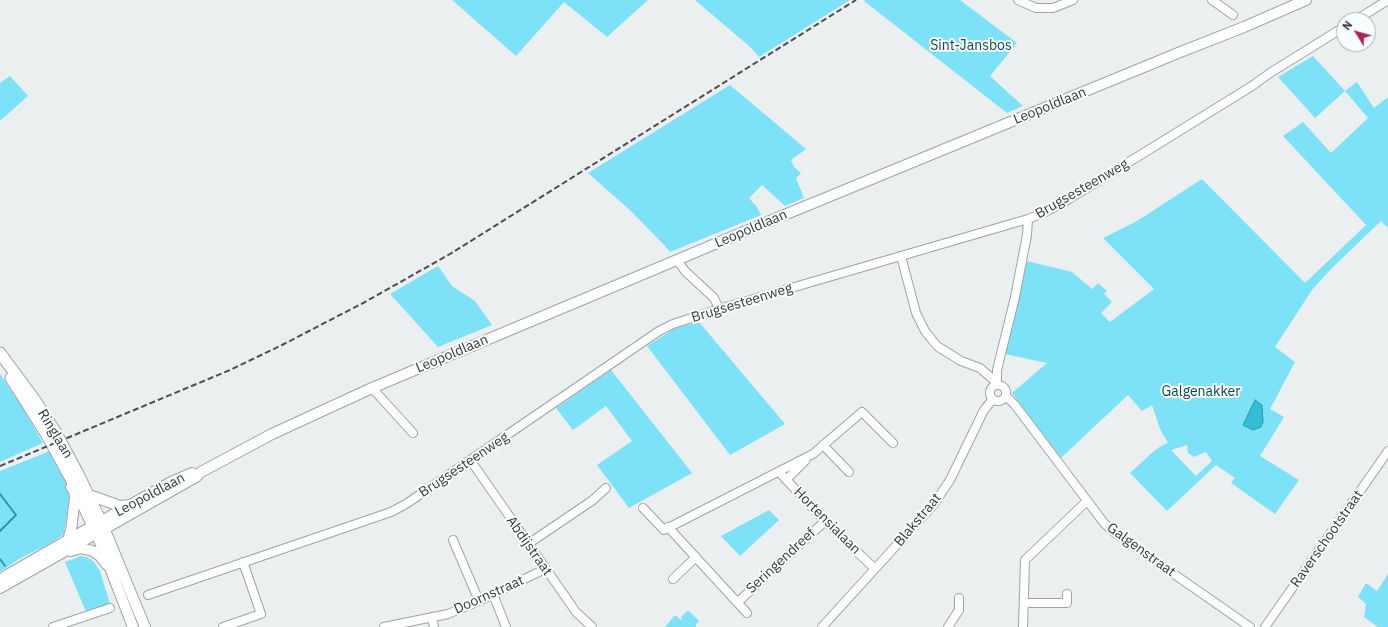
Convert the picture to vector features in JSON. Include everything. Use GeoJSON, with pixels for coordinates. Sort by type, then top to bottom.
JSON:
{"type":"FeatureCollection","features":[{"type":"Feature","properties":{"kind":"highway","name":"Ringlaan"},"geometry":{"type":"LineString","coordinates":[[0,353],[45,416],[71,459],[89,495],[99,527]]}},
{"type":"Feature","properties":{"kind":"highway","name":"Ringlaan"},"geometry":{"type":"LineString","coordinates":[[0,363],[12,379],[47,436],[99,527]]}},
{"type":"Feature","properties":{"kind":"main road","name":"Leopoldlaan"},"geometry":{"type":"LineString","coordinates":[[0,580],[68,540],[118,521],[196,477],[201,472],[272,434],[372,388],[1306,0]]}},
{"type":"Feature","properties":{"kind":"main road","name":"Leopoldlaan"},"geometry":{"type":"LineString","coordinates":[[0,588],[63,553],[130,505],[171,482],[195,472],[201,472]]}},
{"type":"Feature","properties":{"kind":"main road"},"geometry":{"type":"LineString","coordinates":[[68,540],[71,530],[74,498],[74,491],[69,482],[70,477]]}},
{"type":"Feature","properties":{"kind":"main road"},"geometry":{"type":"LineString","coordinates":[[89,495],[120,506],[130,505]]}},
{"type":"Feature","properties":{"kind":"main road"},"geometry":{"type":"LineString","coordinates":[[115,554],[113,539],[118,521]]}},
{"type":"Feature","properties":{"kind":"main road","name":"Ringlaan"},"geometry":{"type":"LineString","coordinates":[[99,527],[115,554],[145,627]]}},
{"type":"Feature","properties":{"kind":"main road","name":"Ringlaan"},"geometry":{"type":"LineString","coordinates":[[99,527],[113,575],[133,627]]}},
{"type":"Feature","properties":{"kind":"main road"},"geometry":{"type":"LineString","coordinates":[[63,553],[80,548],[93,551],[100,556],[113,575]]}},
{"type":"Feature","properties":{"kind":"street"},"geometry":{"type":"LineString","coordinates":[[1018,0],[1036,8],[1053,8],[1073,0]]}},
{"type":"Feature","properties":{"kind":"street"},"geometry":{"type":"LineString","coordinates":[[1369,12],[1388,0]]}},
{"type":"Feature","properties":{"kind":"street"},"geometry":{"type":"LineString","coordinates":[[1217,1],[1233,15]]}},
{"type":"Feature","properties":{"kind":"street","name":"Brugsesteenweg"},"geometry":{"type":"LineString","coordinates":[[148,595],[390,512],[412,501],[659,331],[673,324],[1028,219],[1045,212],[1069,199],[1246,90],[1270,73],[1336,32]]}},
{"type":"Feature","properties":{"kind":"street"},"geometry":{"type":"LineString","coordinates":[[901,256],[916,313],[925,331],[937,346],[961,361],[980,368],[996,384],[1005,388],[1006,396],[1004,399],[999,401],[993,399],[990,394],[992,388],[996,384],[999,361],[1015,297],[1027,234],[1028,219]]}},
{"type":"Feature","properties":{"kind":"street"},"geometry":{"type":"LineString","coordinates":[[677,260],[685,271],[714,298],[720,309]]}},
{"type":"Feature","properties":{"kind":"street"},"geometry":{"type":"LineString","coordinates":[[372,388],[413,433]]}},
{"type":"Feature","properties":{"kind":"street","name":"Galgenstraat"},"geometry":{"type":"LineString","coordinates":[[1006,396],[1015,405],[1104,523],[1115,533],[1250,627]]}},
{"type":"Feature","properties":{"kind":"street","name":"Blakstraat"},"geometry":{"type":"LineString","coordinates":[[823,627],[934,504],[950,480],[984,410],[993,399]]}},
{"type":"Feature","properties":{"kind":"street"},"geometry":{"type":"LineString","coordinates":[[786,480],[823,445],[862,412],[893,443]]}},
{"type":"Feature","properties":{"kind":"street"},"geometry":{"type":"LineString","coordinates":[[823,445],[850,472]]}},
{"type":"Feature","properties":{"kind":"street","name":"Raverschootstraat"},"geometry":{"type":"LineString","coordinates":[[1265,627],[1388,451]]}},
{"type":"Feature","properties":{"kind":"street"},"geometry":{"type":"LineString","coordinates":[[644,508],[664,530],[813,454]]}},
{"type":"Feature","properties":{"kind":"street","name":"Abdijstraat"},"geometry":{"type":"LineString","coordinates":[[471,461],[576,612],[592,627]]}},
{"type":"Feature","properties":{"kind":"street","name":"Hortensialaan"},"geometry":{"type":"LineString","coordinates":[[779,472],[825,521],[875,569]]}},
{"type":"Feature","properties":{"kind":"street"},"geometry":{"type":"LineString","coordinates":[[528,544],[593,500],[606,488]]}},
{"type":"Feature","properties":{"kind":"street"},"geometry":{"type":"LineString","coordinates":[[1023,627],[1025,560],[1087,501]]}},
{"type":"Feature","properties":{"kind":"street","name":"Seringendreef"},"geometry":{"type":"LineString","coordinates":[[738,602],[825,521]]}},
{"type":"Feature","properties":{"kind":"street"},"geometry":{"type":"LineString","coordinates":[[668,527],[747,613]]}},
{"type":"Feature","properties":{"kind":"street"},"geometry":{"type":"LineString","coordinates":[[453,540],[480,601]]}},
{"type":"Feature","properties":{"kind":"street"},"geometry":{"type":"LineString","coordinates":[[673,579],[696,557]]}},
{"type":"Feature","properties":{"kind":"street"},"geometry":{"type":"LineString","coordinates":[[223,627],[261,614],[243,562]]}},
{"type":"Feature","properties":{"kind":"street","name":"Doornstraat"},"geometry":{"type":"LineString","coordinates":[[384,627],[448,614],[480,601],[545,569]]}},
{"type":"Feature","properties":{"kind":"street"},"geometry":{"type":"LineString","coordinates":[[493,594],[506,627]]}},
{"type":"Feature","properties":{"kind":"street"},"geometry":{"type":"LineString","coordinates":[[1024,603],[1067,603],[1067,594]]}},
{"type":"Feature","properties":{"kind":"street"},"geometry":{"type":"LineString","coordinates":[[948,627],[960,610],[959,598]]}},
{"type":"Feature","properties":{"kind":"street"},"geometry":{"type":"LineString","coordinates":[[53,627],[110,608]]}},
{"type":"Feature","properties":{"kind":"street"},"geometry":{"type":"LineString","coordinates":[[432,617],[434,627]]}},
{"type":"Feature","properties":{"kind":"green space"},"geometry":{"type":"Polygon","coordinates":[[[452,0],[648,0],[607,37],[564,2],[516,56],[452,0]]]}},
{"type":"Feature","properties":{"kind":"green space"},"geometry":{"type":"Polygon","coordinates":[[[695,0],[850,0],[759,57],[749,46],[695,0]]]}},
{"type":"Feature","properties":{"kind":"green space","name":"Sint-Jansbos"},"geometry":{"type":"Polygon","coordinates":[[[960,0],[1017,43],[990,76],[1023,106],[1007,113],[864,1],[960,0]]]}},
{"type":"Feature","properties":{"kind":"green space"},"geometry":{"type":"Polygon","coordinates":[[[1313,56],[1345,91],[1315,118],[1278,77],[1313,56]]]}},
{"type":"Feature","properties":{"kind":"green space"},"geometry":{"type":"Polygon","coordinates":[[[10,76],[28,96],[0,121],[0,83],[10,76]]]}},
{"type":"Feature","properties":{"kind":"green space","name":"Galgenakker"},"geometry":{"type":"Polygon","coordinates":[[[1357,82],[1374,108],[1388,97],[1388,228],[1381,221],[1332,268],[1312,290],[1275,347],[1295,362],[1270,409],[1284,417],[1260,456],[1299,480],[1275,514],[1231,483],[1235,478],[1216,465],[1167,511],[1130,473],[1154,451],[1168,443],[1160,429],[1152,405],[1142,411],[1128,395],[1061,458],[1012,393],[1047,363],[1005,354],[1027,261],[1072,272],[1092,289],[1098,283],[1107,291],[1104,294],[1112,302],[1101,313],[1110,322],[1154,289],[1103,238],[1137,221],[1202,179],[1305,283],[1366,225],[1283,136],[1303,122],[1331,153],[1368,118],[1345,91],[1357,82]],[[1187,445],[1171,450],[1196,476],[1212,461],[1206,452],[1194,457],[1188,453],[1187,445]]]}},
{"type":"Feature","properties":{"kind":"green space"},"geometry":{"type":"Polygon","coordinates":[[[730,85],[806,149],[791,160],[794,167],[801,173],[796,178],[804,198],[785,206],[762,185],[749,198],[757,207],[761,215],[670,252],[632,212],[588,173],[730,85]]]}},
{"type":"Feature","properties":{"kind":"green space"},"geometry":{"type":"Polygon","coordinates":[[[438,266],[452,286],[475,301],[492,325],[438,347],[390,294],[438,266]]]}},
{"type":"Feature","properties":{"kind":"green space"},"geometry":{"type":"Polygon","coordinates":[[[699,322],[785,424],[730,455],[647,346],[677,327],[699,322]]]}},
{"type":"Feature","properties":{"kind":"green space"},"geometry":{"type":"Polygon","coordinates":[[[611,370],[692,473],[629,508],[597,465],[632,441],[606,406],[573,430],[556,408],[611,370]]]}},
{"type":"Feature","properties":{"kind":"green space"},"geometry":{"type":"Polygon","coordinates":[[[0,374],[21,405],[43,443],[0,462],[0,374]]]}},
{"type":"Feature","properties":{"kind":"green space"},"geometry":{"type":"Polygon","coordinates":[[[50,451],[70,490],[64,534],[49,544],[19,559],[0,572],[0,471],[50,451]]]}},
{"type":"Feature","properties":{"kind":"green space"},"geometry":{"type":"Polygon","coordinates":[[[769,510],[779,520],[740,556],[721,536],[769,510]]]}},
{"type":"Feature","properties":{"kind":"green space"},"geometry":{"type":"Polygon","coordinates":[[[81,556],[87,557],[94,562],[100,571],[110,604],[86,612],[65,562],[81,556]]]}},
{"type":"Feature","properties":{"kind":"green space"},"geometry":{"type":"Polygon","coordinates":[[[1388,574],[1388,627],[1378,627],[1364,617],[1366,604],[1358,597],[1366,583],[1377,591],[1388,574]]]}},
{"type":"Feature","properties":{"kind":"green space"},"geometry":{"type":"Polygon","coordinates":[[[688,610],[699,621],[696,624],[696,627],[665,627],[675,615],[681,620],[681,617],[688,610]]]}},
{"type":"Feature","properties":{"kind":"shaded area"},"geometry":{"type":"Polygon","coordinates":[[[1255,400],[1262,405],[1263,422],[1261,427],[1253,430],[1243,425],[1255,400]]]}},
{"type":"Feature","properties":{"kind":"waterway"},"geometry":{"type":"LineString","coordinates":[[0,494],[16,515],[0,531]]}},
{"type":"Feature","properties":{"kind":"waterway"},"geometry":{"type":"LineString","coordinates":[[0,559],[5,566]]}},
{"type":"Feature","properties":{"kind":"railway"},"geometry":{"type":"LineString","coordinates":[[0,466],[230,370],[365,302],[450,254],[856,0]]}}]}
